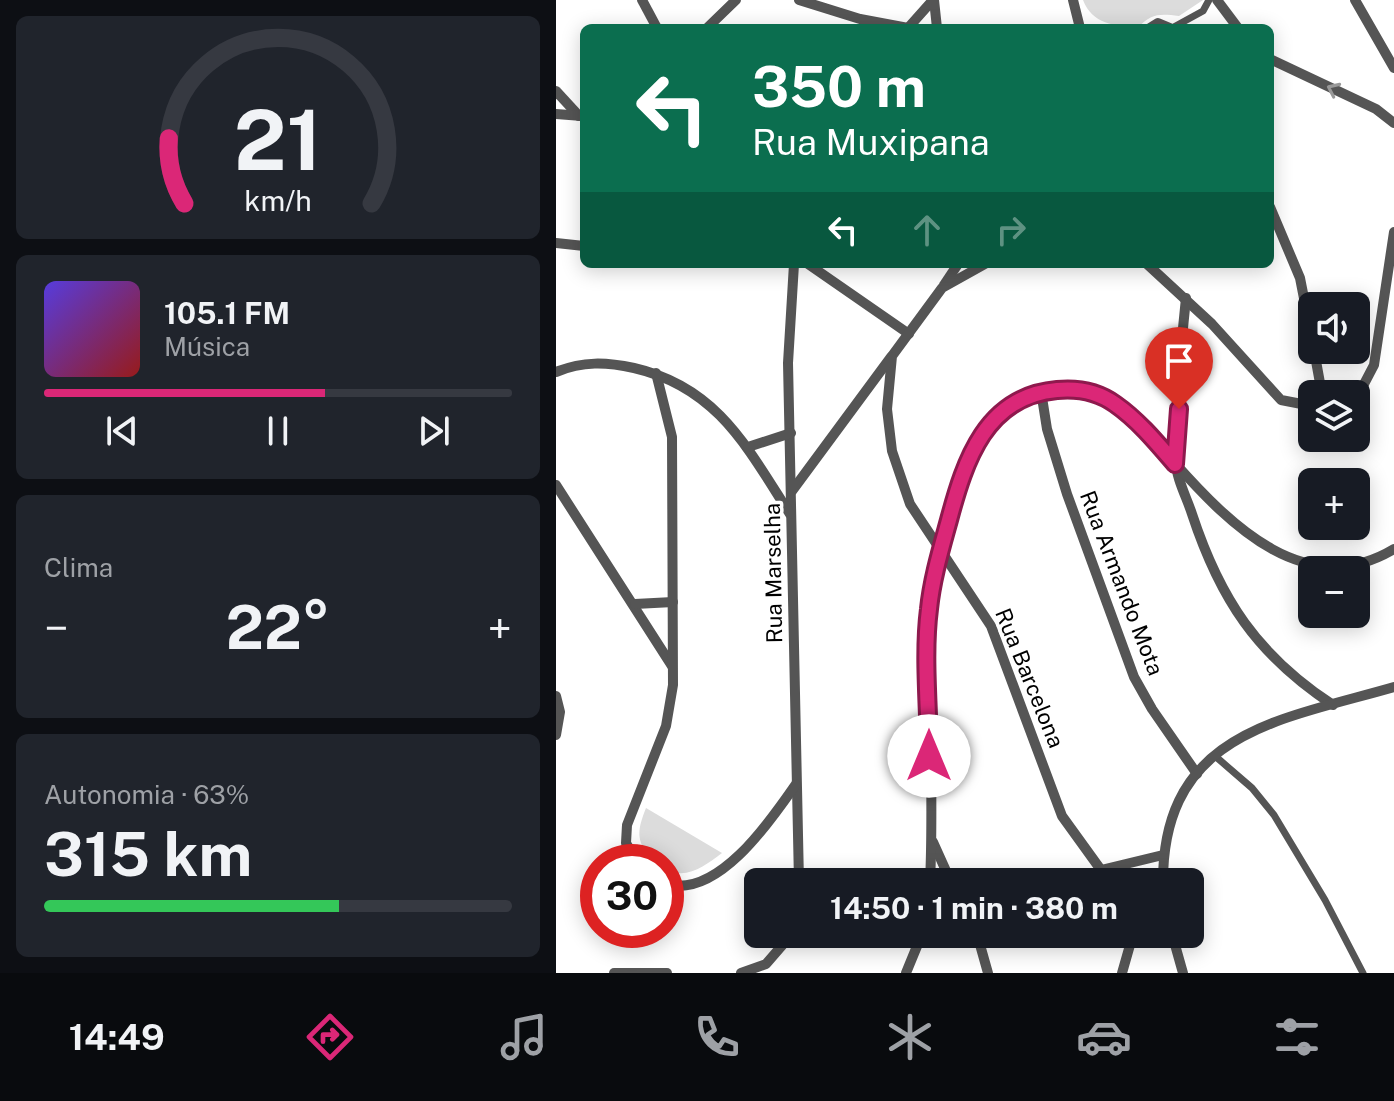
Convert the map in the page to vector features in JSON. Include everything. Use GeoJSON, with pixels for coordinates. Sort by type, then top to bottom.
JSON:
{"type":"FeatureCollection","features":[{"type":"Feature","properties":{"kind":"street"},"geometry":{"type":"LineString","coordinates":[[642,0],[655,24]]}},
{"type":"Feature","properties":{"kind":"street"},"geometry":{"type":"LineString","coordinates":[[711,24],[736,0]]}},
{"type":"Feature","properties":{"kind":"street"},"geometry":{"type":"LineString","coordinates":[[799,0],[887,24]]}},
{"type":"Feature","properties":{"kind":"street"},"geometry":{"type":"LineString","coordinates":[[912,24],[934,0]]}},
{"type":"Feature","properties":{"kind":"street"},"geometry":{"type":"LineString","coordinates":[[934,0],[937,24]]}},
{"type":"Feature","properties":{"kind":"street"},"geometry":{"type":"LineString","coordinates":[[1073,0],[1079,24]]}},
{"type":"Feature","properties":{"kind":"street"},"geometry":{"type":"LineString","coordinates":[[1179,24],[1203,11],[1209,0]]}},
{"type":"Feature","properties":{"kind":"street"},"geometry":{"type":"LineString","coordinates":[[1217,0],[1235,24]]}},
{"type":"Feature","properties":{"kind":"street"},"geometry":{"type":"LineString","coordinates":[[1355,0],[1394,68]]}},
{"type":"Feature","properties":{"kind":"street"},"geometry":{"type":"LineString","coordinates":[[1274,61],[1376,109],[1394,123]]}},
{"type":"Feature","properties":{"kind":"street"},"geometry":{"type":"LineString","coordinates":[[556,91],[580,115]]}},
{"type":"Feature","properties":{"kind":"street"},"geometry":{"type":"LineString","coordinates":[[556,114],[580,116]]}},
{"type":"Feature","properties":{"kind":"street"},"geometry":{"type":"LineString","coordinates":[[1274,216],[1300,278],[1303,292]]}},
{"type":"Feature","properties":{"kind":"street"},"geometry":{"type":"LineString","coordinates":[[1366,380],[1374,365],[1394,232]]}},
{"type":"Feature","properties":{"kind":"street"},"geometry":{"type":"LineString","coordinates":[[556,243],[580,246]]}},
{"type":"Feature","properties":{"kind":"street","name":"Rua Marselha"},"geometry":{"type":"LineString","coordinates":[[794,268],[788,363],[799,868]]}},
{"type":"Feature","properties":{"kind":"street"},"geometry":{"type":"LineString","coordinates":[[814,268],[909,334]]}},
{"type":"Feature","properties":{"kind":"street"},"geometry":{"type":"LineString","coordinates":[[792,491],[955,268]]}},
{"type":"Feature","properties":{"kind":"street"},"geometry":{"type":"LineString","coordinates":[[942,288],[978,268]]}},
{"type":"Feature","properties":{"kind":"street"},"geometry":{"type":"LineString","coordinates":[[1152,268],[1186,298],[1273,392],[1298,404]]}},
{"type":"Feature","properties":{"kind":"street"},"geometry":{"type":"LineString","coordinates":[[1186,298],[1175,464],[1212,569],[1233,608],[1256,640],[1333,705]]}},
{"type":"Feature","properties":{"kind":"street","name":"Rua Barcelona"},"geometry":{"type":"LineString","coordinates":[[892,356],[887,409],[896,468],[904,492],[991,626],[1062,816],[1100,868]]}},
{"type":"Feature","properties":{"kind":"street"},"geometry":{"type":"LineString","coordinates":[[556,372],[578,364],[606,362],[656,373],[690,388],[748,447],[791,515]]}},
{"type":"Feature","properties":{"kind":"street"},"geometry":{"type":"LineString","coordinates":[[627,844],[627,825],[666,726],[673,668],[672,437],[656,373]]}},
{"type":"Feature","properties":{"kind":"street"},"geometry":{"type":"LineString","coordinates":[[930,868],[928,611],[940,551],[962,473],[981,434],[1000,412],[1041,391],[1071,389],[1093,392],[1114,403],[1144,429],[1219,510],[1269,549],[1321,566],[1363,564],[1394,549]]}},
{"type":"Feature","properties":{"kind":"street","name":"Rua Armando Mota"},"geometry":{"type":"LineString","coordinates":[[1041,391],[1047,429],[1067,494],[1134,677],[1197,774]]}},
{"type":"Feature","properties":{"kind":"street"},"geometry":{"type":"LineString","coordinates":[[748,447],[791,433]]}},
{"type":"Feature","properties":{"kind":"street"},"geometry":{"type":"LineString","coordinates":[[556,485],[635,604],[673,668]]}},
{"type":"Feature","properties":{"kind":"street"},"geometry":{"type":"LineString","coordinates":[[635,604],[673,602]]}},
{"type":"Feature","properties":{"kind":"street"},"geometry":{"type":"LineString","coordinates":[[1163,868],[1163,855],[1177,804],[1197,774],[1234,739],[1254,729],[1394,687]]}},
{"type":"Feature","properties":{"kind":"street"},"geometry":{"type":"LineString","coordinates":[[556,696],[560,712],[556,735]]}},
{"type":"Feature","properties":{"kind":"street"},"geometry":{"type":"LineString","coordinates":[[1215,756],[1252,788],[1274,815],[1325,900],[1363,973]]}},
{"type":"Feature","properties":{"kind":"street"},"geometry":{"type":"LineString","coordinates":[[684,883],[695,883],[728,864],[767,826],[796,784]]}},
{"type":"Feature","properties":{"kind":"street"},"geometry":{"type":"LineString","coordinates":[[930,833],[945,868]]}},
{"type":"Feature","properties":{"kind":"street"},"geometry":{"type":"LineString","coordinates":[[1109,868],[1163,855]]}},
{"type":"Feature","properties":{"kind":"street"},"geometry":{"type":"LineString","coordinates":[[741,973],[766,964],[780,948]]}},
{"type":"Feature","properties":{"kind":"street"},"geometry":{"type":"LineString","coordinates":[[906,973],[916,948]]}},
{"type":"Feature","properties":{"kind":"street"},"geometry":{"type":"LineString","coordinates":[[981,948],[988,973]]}},
{"type":"Feature","properties":{"kind":"street"},"geometry":{"type":"LineString","coordinates":[[1122,973],[1128,948]]}},
{"type":"Feature","properties":{"kind":"street"},"geometry":{"type":"LineString","coordinates":[[1176,948],[1183,973]]}},
{"type":"Feature","properties":{"kind":"street"},"geometry":{"type":"LineString","coordinates":[[614,973],[667,973]]}},
{"type":"Feature","properties":{"kind":"shaded area"},"geometry":{"type":"Polygon","coordinates":[[[1083,0],[1203,0],[1179,16],[1156,16],[1142,24],[1110,24],[1098,19],[1083,0]]]}},
{"type":"Feature","properties":{"kind":"shaded area"},"geometry":{"type":"Polygon","coordinates":[[[646,808],[722,853],[703,866],[684,873],[684,844],[642,844],[641,824],[646,808]]]}},
{"type":"Feature","properties":{"kind":"route"},"geometry":{"type":"LineString","coordinates":[[929,756],[928,611],[940,551],[962,473],[981,434],[1000,412],[1041,391],[1071,389],[1093,392],[1129,415],[1175,464],[1179,409]]}}]}
